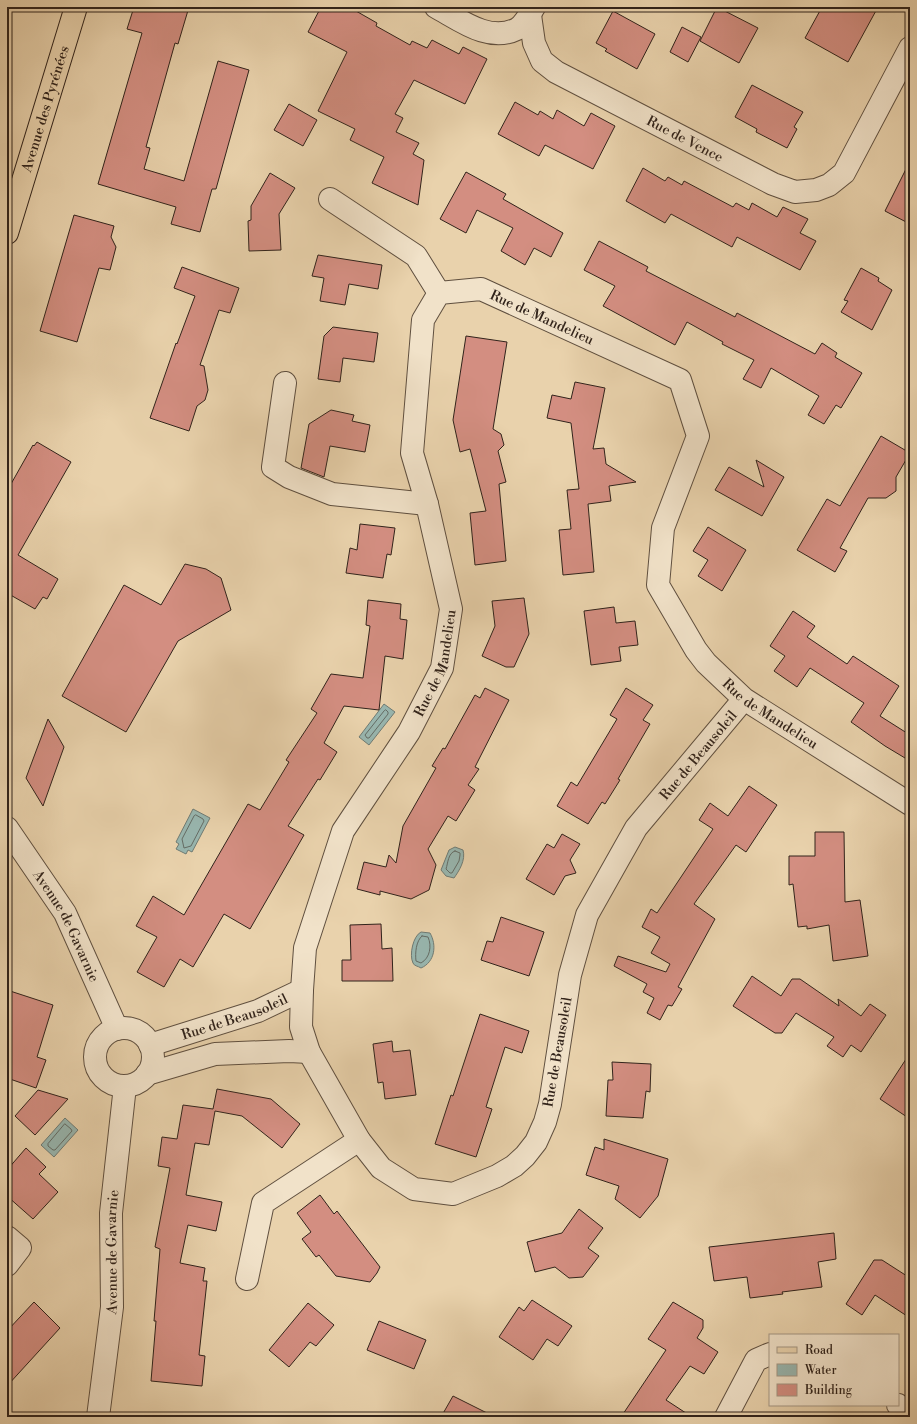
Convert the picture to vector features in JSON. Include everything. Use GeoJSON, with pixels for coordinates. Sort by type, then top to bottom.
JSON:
{"type":"FeatureCollection","features":[{"type":"Feature","properties":{"kind":"main road","name":"Avenue des Pyrénées"},"geometry":{"type":"LineString","coordinates":[[7,232],[76,7]]}},
{"type":"Feature","properties":{"kind":"street","name":"Rue de Vence"},"geometry":{"type":"LineString","coordinates":[[436,7],[480,31],[500,34],[518,28],[532,11]]}},
{"type":"Feature","properties":{"kind":"street","name":"Rue de Vence"},"geometry":{"type":"LineString","coordinates":[[532,11],[534,43],[542,61],[556,72],[774,184],[795,192],[816,190],[829,184],[844,173],[910,48]]}},
{"type":"Feature","properties":{"kind":"street"},"geometry":{"type":"LineString","coordinates":[[330,199],[416,256],[439,293]]}},
{"type":"Feature","properties":{"kind":"street","name":"Rue de Mandelieu"},"geometry":{"type":"LineString","coordinates":[[302,990],[305,948],[343,831],[409,732],[442,668],[451,609],[427,504],[412,452],[423,320],[439,293],[480,289],[680,380],[698,436],[663,528],[658,585],[700,655],[706,663],[744,700],[910,804]]}},
{"type":"Feature","properties":{"kind":"street"},"geometry":{"type":"LineString","coordinates":[[285,383],[273,467],[289,477],[332,494],[427,504]]}},
{"type":"Feature","properties":{"kind":"street","name":"Rue de Beausoleil"},"geometry":{"type":"LineString","coordinates":[[150,1045],[258,1011],[302,990],[301,1027],[309,1052],[358,1140],[381,1168],[414,1189],[453,1194],[497,1176],[514,1166],[525,1156],[536,1142],[545,1122],[550,1104],[570,975],[587,915],[636,828],[744,700]]}},
{"type":"Feature","properties":{"kind":"street","name":"Avenue de Gavarnie"},"geometry":{"type":"LineString","coordinates":[[7,828],[65,913],[117,1028]]}},
{"type":"Feature","properties":{"kind":"street"},"geometry":{"type":"LineString","coordinates":[[117,1028],[127,1028],[137,1031],[145,1037],[150,1045],[153,1055],[152,1065],[147,1074],[134,1084],[125,1086],[117,1085],[108,1081],[99,1073],[95,1064],[95,1054],[98,1044],[108,1033],[117,1028]]}},
{"type":"Feature","properties":{"kind":"street","name":"Rue de Beausoleil"},"geometry":{"type":"LineString","coordinates":[[147,1074],[214,1054],[289,1051],[309,1052]]}},
{"type":"Feature","properties":{"kind":"street","name":"Avenue de Gavarnie"},"geometry":{"type":"LineString","coordinates":[[98,1417],[112,1307],[111,1213],[125,1086]]}},
{"type":"Feature","properties":{"kind":"street"},"geometry":{"type":"LineString","coordinates":[[247,1279],[263,1203],[358,1140]]}},
{"type":"Feature","properties":{"kind":"street"},"geometry":{"type":"LineString","coordinates":[[7,1237],[20,1248],[7,1265]]}},
{"type":"Feature","properties":{"kind":"street"},"geometry":{"type":"LineString","coordinates":[[726,1417],[756,1360],[769,1354]]}},
{"type":"Feature","properties":{"kind":"street"},"geometry":{"type":"LineString","coordinates":[[899,1406],[906,1417]]}},
{"type":"Feature","properties":{"kind":"water"},"geometry":{"type":"Polygon","coordinates":[[[384,704],[395,712],[369,745],[359,737],[384,704]]]}},
{"type":"Feature","properties":{"kind":"water"},"geometry":{"type":"Polygon","coordinates":[[[193,809],[210,818],[192,852],[188,850],[186,854],[176,849],[179,844],[176,842],[193,809]]]}},
{"type":"Feature","properties":{"kind":"water"},"geometry":{"type":"Polygon","coordinates":[[[455,847],[463,850],[464,858],[460,869],[454,878],[446,876],[441,870],[449,850],[455,847]]]}},
{"type":"Feature","properties":{"kind":"water"},"geometry":{"type":"Polygon","coordinates":[[[421,932],[430,933],[434,943],[434,948],[429,962],[421,968],[414,964],[411,955],[414,941],[421,932]]]}},
{"type":"Feature","properties":{"kind":"water"},"geometry":{"type":"Polygon","coordinates":[[[65,1118],[78,1130],[54,1157],[41,1145],[65,1118]]]}},
{"type":"Feature","properties":{"kind":"building"},"geometry":{"type":"Polygon","coordinates":[[[134,7],[189,7],[178,44],[175,43],[146,147],[150,148],[144,169],[184,181],[218,61],[249,70],[216,189],[212,189],[200,232],[171,224],[176,207],[98,184],[142,33],[127,29],[134,7]]]}},
{"type":"Feature","properties":{"kind":"building"},"geometry":{"type":"Polygon","coordinates":[[[321,7],[349,7],[377,23],[376,26],[410,45],[412,41],[427,48],[432,40],[459,54],[463,47],[487,59],[465,104],[414,80],[395,114],[403,118],[396,132],[419,143],[413,154],[424,160],[418,205],[372,183],[384,157],[350,140],[355,129],[318,111],[347,52],[308,32],[321,7]]]}},
{"type":"Feature","properties":{"kind":"building"},"geometry":{"type":"Polygon","coordinates":[[[717,7],[758,28],[739,63],[700,41],[717,7]]]}},
{"type":"Feature","properties":{"kind":"building"},"geometry":{"type":"Polygon","coordinates":[[[822,7],[878,7],[848,62],[805,38],[822,7]]]}},
{"type":"Feature","properties":{"kind":"building"},"geometry":{"type":"Polygon","coordinates":[[[613,11],[655,34],[637,69],[605,51],[607,49],[596,43],[613,11]]]}},
{"type":"Feature","properties":{"kind":"building"},"geometry":{"type":"Polygon","coordinates":[[[682,27],[701,37],[688,62],[670,52],[682,27]]]}},
{"type":"Feature","properties":{"kind":"building"},"geometry":{"type":"Polygon","coordinates":[[[752,85],[803,112],[794,127],[797,129],[787,148],[756,132],[757,129],[735,117],[752,85]]]}},
{"type":"Feature","properties":{"kind":"building"},"geometry":{"type":"Polygon","coordinates":[[[515,102],[538,115],[540,111],[553,119],[557,110],[584,126],[591,113],[615,126],[593,169],[545,145],[539,156],[498,134],[515,102]]]}},
{"type":"Feature","properties":{"kind":"building"},"geometry":{"type":"Polygon","coordinates":[[[289,104],[317,120],[303,146],[274,130],[289,104]]]}},
{"type":"Feature","properties":{"kind":"building"},"geometry":{"type":"Polygon","coordinates":[[[910,161],[910,224],[885,211],[910,161]]]}},
{"type":"Feature","properties":{"kind":"building"},"geometry":{"type":"Polygon","coordinates":[[[643,168],[665,181],[668,177],[682,185],[684,181],[733,207],[736,203],[749,210],[752,203],[777,217],[783,207],[808,219],[800,233],[816,241],[800,270],[737,237],[732,247],[671,214],[665,223],[626,201],[643,168]]]}},
{"type":"Feature","properties":{"kind":"building"},"geometry":{"type":"Polygon","coordinates":[[[466,172],[506,194],[503,199],[563,233],[551,257],[534,248],[525,265],[501,251],[513,228],[477,210],[466,233],[440,219],[466,172]]]}},
{"type":"Feature","properties":{"kind":"building"},"geometry":{"type":"Polygon","coordinates":[[[270,173],[295,188],[279,214],[281,250],[249,251],[248,221],[251,220],[251,206],[270,173]]]}},
{"type":"Feature","properties":{"kind":"building"},"geometry":{"type":"Polygon","coordinates":[[[74,215],[114,226],[111,237],[116,247],[110,270],[99,268],[77,342],[40,331],[74,215]]]}},
{"type":"Feature","properties":{"kind":"building"},"geometry":{"type":"Polygon","coordinates":[[[599,241],[648,267],[646,271],[735,317],[737,313],[815,354],[822,343],[837,353],[835,357],[862,373],[841,408],[836,405],[824,424],[808,415],[819,396],[771,368],[761,388],[743,379],[754,360],[722,344],[723,342],[687,322],[675,345],[603,306],[615,286],[584,270],[599,241]]]}},
{"type":"Feature","properties":{"kind":"building"},"geometry":{"type":"Polygon","coordinates":[[[318,255],[382,265],[378,289],[349,284],[345,305],[320,301],[324,278],[312,276],[318,255]]]}},
{"type":"Feature","properties":{"kind":"building"},"geometry":{"type":"Polygon","coordinates":[[[182,267],[239,288],[230,313],[219,310],[200,365],[204,366],[208,390],[205,400],[197,406],[189,431],[150,418],[176,343],[177,344],[195,296],[174,288],[182,267]]]}},
{"type":"Feature","properties":{"kind":"building"},"geometry":{"type":"Polygon","coordinates":[[[861,268],[879,278],[878,281],[892,290],[872,330],[841,312],[848,301],[844,300],[861,268]]]}},
{"type":"Feature","properties":{"kind":"building"},"geometry":{"type":"Polygon","coordinates":[[[333,327],[378,333],[374,362],[343,358],[340,382],[318,379],[324,336],[333,327]]]}},
{"type":"Feature","properties":{"kind":"building"},"geometry":{"type":"Polygon","coordinates":[[[466,336],[507,342],[493,429],[501,434],[504,445],[498,451],[506,482],[499,484],[506,561],[475,565],[470,513],[486,511],[470,449],[460,452],[453,420],[466,336]]]}},
{"type":"Feature","properties":{"kind":"building"},"geometry":{"type":"Polygon","coordinates":[[[575,382],[605,388],[593,449],[604,448],[606,464],[636,482],[609,486],[611,501],[588,504],[594,572],[563,575],[559,530],[571,529],[567,490],[579,489],[571,423],[547,418],[552,395],[571,399],[575,382]]]}},
{"type":"Feature","properties":{"kind":"building"},"geometry":{"type":"Polygon","coordinates":[[[331,410],[354,415],[352,421],[370,425],[365,452],[330,446],[324,477],[301,468],[309,424],[331,410]]]}},
{"type":"Feature","properties":{"kind":"building"},"geometry":{"type":"Polygon","coordinates":[[[881,436],[910,453],[896,477],[896,491],[886,498],[868,498],[840,548],[847,551],[835,572],[797,550],[827,499],[840,506],[881,436]]]}},
{"type":"Feature","properties":{"kind":"building"},"geometry":{"type":"Polygon","coordinates":[[[37,442],[71,462],[18,555],[58,579],[47,599],[43,597],[35,609],[7,593],[7,491],[33,445],[34,446],[37,442]]]}},
{"type":"Feature","properties":{"kind":"building"},"geometry":{"type":"Polygon","coordinates":[[[756,460],[784,477],[762,516],[715,490],[729,467],[764,487],[756,460]]]}},
{"type":"Feature","properties":{"kind":"building"},"geometry":{"type":"Polygon","coordinates":[[[360,524],[395,528],[391,555],[387,554],[383,578],[346,573],[350,548],[357,550],[360,524]]]}},
{"type":"Feature","properties":{"kind":"building"},"geometry":{"type":"Polygon","coordinates":[[[708,527],[746,550],[722,591],[698,576],[708,560],[693,551],[708,527]]]}},
{"type":"Feature","properties":{"kind":"building"},"geometry":{"type":"Polygon","coordinates":[[[185,564],[206,569],[221,578],[231,610],[178,641],[126,732],[62,696],[124,585],[161,605],[185,564]]]}},
{"type":"Feature","properties":{"kind":"building"},"geometry":{"type":"Polygon","coordinates":[[[524,598],[529,634],[514,667],[506,667],[482,656],[495,626],[492,601],[524,598]]]}},
{"type":"Feature","properties":{"kind":"building"},"geometry":{"type":"Polygon","coordinates":[[[368,600],[401,604],[400,619],[407,620],[403,659],[385,656],[379,710],[344,706],[324,743],[337,752],[320,780],[318,779],[288,826],[304,835],[250,929],[224,914],[193,967],[180,959],[164,987],[137,972],[157,937],[136,926],[153,896],[184,915],[248,804],[260,810],[289,762],[286,760],[317,713],[311,709],[331,674],[363,678],[370,626],[366,625],[368,600]]]}},
{"type":"Feature","properties":{"kind":"building"},"geometry":{"type":"Polygon","coordinates":[[[614,607],[616,623],[635,621],[638,645],[619,647],[621,661],[591,665],[584,611],[614,607]]]}},
{"type":"Feature","properties":{"kind":"building"},"geometry":{"type":"Polygon","coordinates":[[[793,611],[815,626],[807,637],[847,664],[853,656],[899,686],[880,716],[910,735],[910,761],[885,746],[851,722],[864,703],[810,668],[797,687],[774,671],[785,656],[770,646],[793,611]]]}},
{"type":"Feature","properties":{"kind":"building"},"geometry":{"type":"Polygon","coordinates":[[[485,688],[509,700],[475,767],[479,769],[468,785],[475,790],[456,821],[448,816],[428,849],[436,865],[429,890],[411,899],[380,891],[380,895],[357,889],[364,862],[386,867],[389,855],[396,863],[403,826],[436,768],[432,766],[443,748],[445,749],[475,695],[480,698],[485,688]]]}},
{"type":"Feature","properties":{"kind":"building"},"geometry":{"type":"Polygon","coordinates":[[[626,688],[653,705],[643,720],[650,724],[618,779],[620,780],[605,804],[602,802],[588,824],[557,806],[571,782],[577,786],[617,719],[610,715],[626,688]]]}},
{"type":"Feature","properties":{"kind":"building"},"geometry":{"type":"Polygon","coordinates":[[[48,719],[64,747],[43,806],[26,778],[48,719]]]}},
{"type":"Feature","properties":{"kind":"building"},"geometry":{"type":"Polygon","coordinates":[[[749,786],[777,805],[746,852],[736,845],[694,904],[715,919],[678,987],[682,989],[672,1006],[668,1005],[660,1020],[647,1013],[654,998],[643,992],[647,984],[614,966],[618,956],[666,972],[670,964],[651,953],[660,937],[642,927],[651,909],[657,913],[713,829],[699,820],[710,803],[728,816],[749,786]]]}},
{"type":"Feature","properties":{"kind":"building"},"geometry":{"type":"Polygon","coordinates":[[[815,832],[844,832],[845,902],[860,900],[868,956],[833,961],[829,925],[807,929],[807,926],[798,927],[793,884],[789,885],[789,856],[815,856],[815,832]]]}},
{"type":"Feature","properties":{"kind":"building"},"geometry":{"type":"Polygon","coordinates":[[[562,834],[580,844],[570,860],[576,873],[565,876],[554,895],[526,879],[547,844],[554,848],[562,834]]]}},
{"type":"Feature","properties":{"kind":"building"},"geometry":{"type":"Polygon","coordinates":[[[501,917],[544,932],[529,976],[481,960],[487,941],[493,942],[501,917]]]}},
{"type":"Feature","properties":{"kind":"building"},"geometry":{"type":"Polygon","coordinates":[[[381,924],[382,949],[392,948],[393,981],[342,981],[342,960],[351,960],[350,925],[381,924]]]}},
{"type":"Feature","properties":{"kind":"building"},"geometry":{"type":"Polygon","coordinates":[[[752,976],[781,996],[792,979],[800,979],[839,1006],[838,999],[861,1016],[870,1004],[886,1015],[861,1052],[851,1045],[843,1057],[827,1046],[834,1037],[796,1013],[782,1033],[775,1033],[733,1006],[752,976]]]}},
{"type":"Feature","properties":{"kind":"building"},"geometry":{"type":"Polygon","coordinates":[[[7,990],[53,1005],[37,1057],[46,1060],[36,1088],[7,1078],[7,990]]]}},
{"type":"Feature","properties":{"kind":"building"},"geometry":{"type":"Polygon","coordinates":[[[480,1014],[529,1031],[522,1053],[505,1047],[486,1107],[492,1109],[476,1157],[435,1144],[451,1095],[453,1096],[480,1014]]]}},
{"type":"Feature","properties":{"kind":"building"},"geometry":{"type":"Polygon","coordinates":[[[392,1041],[393,1052],[410,1050],[416,1095],[385,1099],[383,1082],[378,1083],[373,1044],[392,1041]]]}},
{"type":"Feature","properties":{"kind":"building"},"geometry":{"type":"Polygon","coordinates":[[[910,1053],[910,1119],[880,1099],[910,1053]]]}},
{"type":"Feature","properties":{"kind":"building"},"geometry":{"type":"Polygon","coordinates":[[[612,1062],[651,1064],[650,1092],[646,1091],[643,1118],[606,1116],[608,1080],[613,1080],[612,1062]]]}},
{"type":"Feature","properties":{"kind":"building"},"geometry":{"type":"Polygon","coordinates":[[[217,1089],[271,1099],[300,1124],[282,1148],[242,1116],[215,1111],[209,1145],[195,1143],[186,1195],[222,1202],[216,1231],[188,1225],[180,1263],[205,1268],[203,1281],[207,1281],[199,1355],[205,1356],[202,1386],[151,1381],[160,1249],[155,1247],[170,1168],[158,1166],[162,1137],[177,1139],[183,1105],[213,1109],[217,1089]]]}},
{"type":"Feature","properties":{"kind":"building"},"geometry":{"type":"Polygon","coordinates":[[[38,1090],[68,1099],[35,1135],[15,1116],[38,1090]]]}},
{"type":"Feature","properties":{"kind":"building"},"geometry":{"type":"Polygon","coordinates":[[[604,1139],[668,1159],[658,1196],[640,1218],[615,1199],[619,1186],[586,1175],[595,1147],[604,1150],[604,1139]]]}},
{"type":"Feature","properties":{"kind":"building"},"geometry":{"type":"Polygon","coordinates":[[[26,1148],[46,1167],[39,1174],[58,1192],[33,1219],[7,1196],[7,1170],[26,1148]]]}},
{"type":"Feature","properties":{"kind":"building"},"geometry":{"type":"Polygon","coordinates":[[[320,1195],[334,1214],[337,1211],[380,1267],[370,1282],[336,1276],[319,1255],[316,1257],[302,1239],[311,1232],[297,1213],[320,1195]]]}},
{"type":"Feature","properties":{"kind":"building"},"geometry":{"type":"Polygon","coordinates":[[[579,1209],[603,1228],[588,1248],[599,1256],[583,1277],[569,1278],[555,1267],[535,1272],[527,1242],[562,1233],[579,1209]]]}},
{"type":"Feature","properties":{"kind":"building"},"geometry":{"type":"Polygon","coordinates":[[[834,1233],[836,1259],[818,1262],[822,1287],[750,1298],[747,1277],[714,1281],[709,1247],[834,1233]]]}},
{"type":"Feature","properties":{"kind":"building"},"geometry":{"type":"Polygon","coordinates":[[[874,1260],[882,1260],[910,1278],[910,1318],[875,1295],[862,1315],[846,1304],[874,1260]]]}},
{"type":"Feature","properties":{"kind":"building"},"geometry":{"type":"Polygon","coordinates":[[[532,1300],[572,1326],[558,1346],[547,1339],[533,1360],[499,1337],[519,1307],[524,1311],[532,1300]]]}},
{"type":"Feature","properties":{"kind":"building"},"geometry":{"type":"Polygon","coordinates":[[[34,1302],[60,1328],[7,1386],[7,1331],[34,1302]]]}},
{"type":"Feature","properties":{"kind":"building"},"geometry":{"type":"Polygon","coordinates":[[[673,1302],[703,1320],[703,1328],[697,1338],[718,1352],[704,1374],[690,1366],[666,1400],[692,1417],[621,1417],[666,1350],[648,1339],[673,1302]]]}},
{"type":"Feature","properties":{"kind":"building"},"geometry":{"type":"Polygon","coordinates":[[[308,1303],[334,1325],[316,1346],[310,1342],[289,1367],[269,1350],[308,1303]]]}},
{"type":"Feature","properties":{"kind":"building"},"geometry":{"type":"Polygon","coordinates":[[[379,1321],[426,1340],[414,1369],[367,1350],[379,1321]]]}},
{"type":"Feature","properties":{"kind":"building"},"geometry":{"type":"Polygon","coordinates":[[[453,1396],[495,1417],[441,1417],[453,1396]]]}}]}
